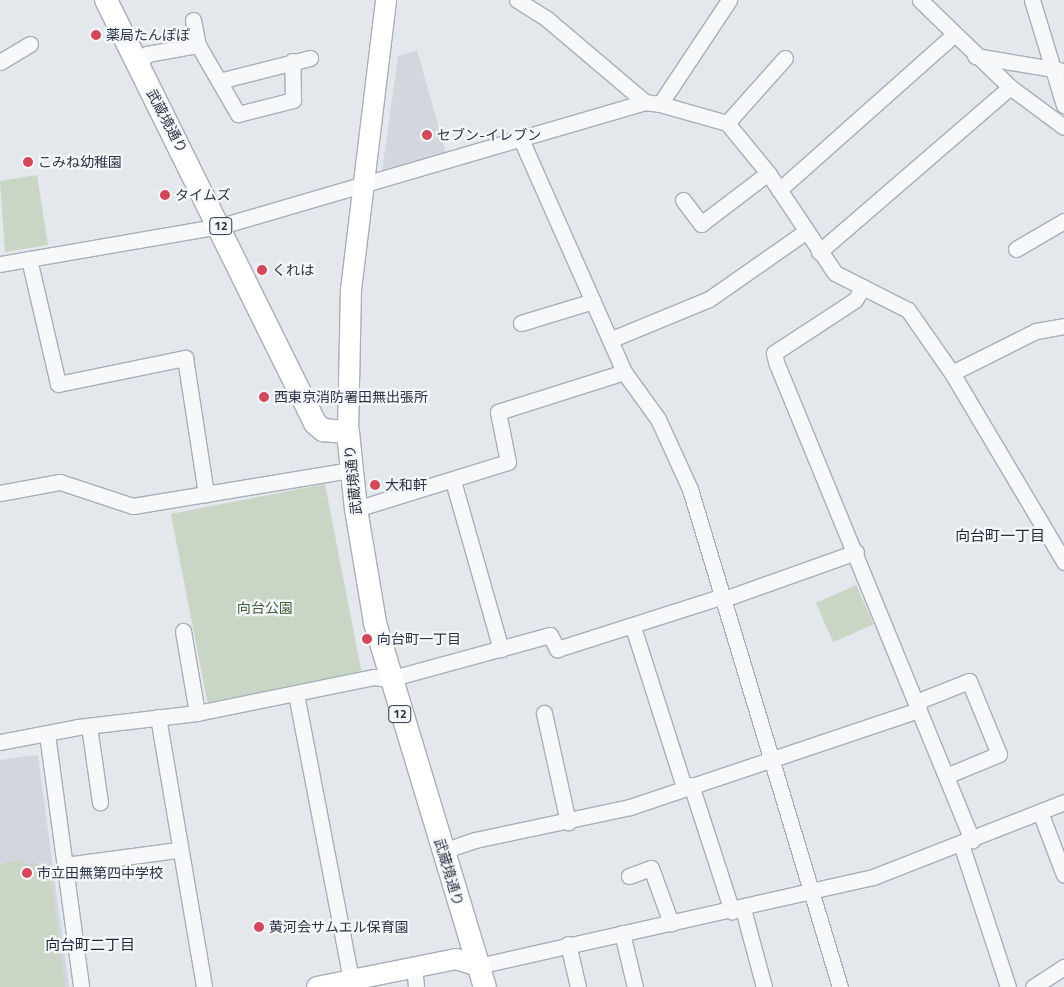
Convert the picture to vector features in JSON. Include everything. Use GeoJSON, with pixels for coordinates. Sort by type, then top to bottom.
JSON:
{"type":"FeatureCollection","features":[{"type":"Feature","properties":{"kind":"main road","name":"武蔵境通り"},"geometry":{"type":"LineString","coordinates":[[106,0],[221,226],[315,423],[323,430],[348,432],[356,510],[389,679],[482,977]]}},
{"type":"Feature","properties":{"kind":"street"},"geometry":{"type":"LineString","coordinates":[[348,432],[348,327],[386,0]]}},
{"type":"Feature","properties":{"kind":"street"},"geometry":{"type":"LineString","coordinates":[[517,0],[547,19],[653,103],[727,123],[768,173],[805,232],[835,273],[908,310],[952,373],[1061,545],[1064,562]]}},
{"type":"Feature","properties":{"kind":"street"},"geometry":{"type":"LineString","coordinates":[[0,264],[221,226],[520,137],[653,103],[729,0]]}},
{"type":"Feature","properties":{"kind":"street"},"geometry":{"type":"LineString","coordinates":[[920,0],[975,56],[1010,87],[1064,127]]}},
{"type":"Feature","properties":{"kind":"street"},"geometry":{"type":"LineString","coordinates":[[1032,0],[1058,69],[1064,105]]}},
{"type":"Feature","properties":{"kind":"street"},"geometry":{"type":"LineString","coordinates":[[194,20],[198,45],[238,114],[293,100],[292,62]]}},
{"type":"Feature","properties":{"kind":"street"},"geometry":{"type":"LineString","coordinates":[[778,190],[955,34]]}},
{"type":"Feature","properties":{"kind":"street"},"geometry":{"type":"LineString","coordinates":[[0,62],[30,44]]}},
{"type":"Feature","properties":{"kind":"street"},"geometry":{"type":"LineString","coordinates":[[138,66],[147,54],[198,45]]}},
{"type":"Feature","properties":{"kind":"street"},"geometry":{"type":"LineString","coordinates":[[975,56],[1058,69]]}},
{"type":"Feature","properties":{"kind":"street"},"geometry":{"type":"LineString","coordinates":[[219,81],[310,58]]}},
{"type":"Feature","properties":{"kind":"street"},"geometry":{"type":"LineString","coordinates":[[727,123],[785,58]]}},
{"type":"Feature","properties":{"kind":"street"},"geometry":{"type":"LineString","coordinates":[[819,252],[1010,87]]}},
{"type":"Feature","properties":{"kind":"street"},"geometry":{"type":"LineString","coordinates":[[520,137],[593,301],[612,339],[624,372],[658,419],[690,489],[840,987]]}},
{"type":"Feature","properties":{"kind":"street"},"geometry":{"type":"LineString","coordinates":[[684,200],[701,224],[768,173]]}},
{"type":"Feature","properties":{"kind":"street"},"geometry":{"type":"LineString","coordinates":[[1016,249],[1064,221]]}},
{"type":"Feature","properties":{"kind":"street"},"geometry":{"type":"LineString","coordinates":[[612,339],[709,299],[805,232]]}},
{"type":"Feature","properties":{"kind":"street"},"geometry":{"type":"LineString","coordinates":[[29,259],[58,384],[185,358],[206,494]]}},
{"type":"Feature","properties":{"kind":"street"},"geometry":{"type":"LineString","coordinates":[[863,287],[856,300],[774,353],[946,776],[1008,987]]}},
{"type":"Feature","properties":{"kind":"street"},"geometry":{"type":"LineString","coordinates":[[521,323],[593,301]]}},
{"type":"Feature","properties":{"kind":"street"},"geometry":{"type":"LineString","coordinates":[[952,373],[1036,331],[1064,326]]}},
{"type":"Feature","properties":{"kind":"street"},"geometry":{"type":"LineString","coordinates":[[356,510],[456,480],[508,462],[498,412],[624,372]]}},
{"type":"Feature","properties":{"kind":"street"},"geometry":{"type":"LineString","coordinates":[[0,492],[60,482],[133,506],[351,470]]}},
{"type":"Feature","properties":{"kind":"street"},"geometry":{"type":"LineString","coordinates":[[456,480],[501,649]]}},
{"type":"Feature","properties":{"kind":"street"},"geometry":{"type":"LineString","coordinates":[[0,742],[89,726],[197,713],[296,694],[374,676],[389,679],[550,635],[557,649],[633,627],[856,552]]}},
{"type":"Feature","properties":{"kind":"street"},"geometry":{"type":"LineString","coordinates":[[633,627],[687,786],[738,910],[764,987]]}},
{"type":"Feature","properties":{"kind":"street"},"geometry":{"type":"LineString","coordinates":[[183,631],[197,713]]}},
{"type":"Feature","properties":{"kind":"street"},"geometry":{"type":"LineString","coordinates":[[443,851],[475,840],[568,822],[772,759],[918,706],[969,681],[999,754],[946,776]]}},
{"type":"Feature","properties":{"kind":"street"},"geometry":{"type":"LineString","coordinates":[[296,694],[348,983]]}},
{"type":"Feature","properties":{"kind":"street"},"geometry":{"type":"LineString","coordinates":[[544,713],[568,822]]}},
{"type":"Feature","properties":{"kind":"street"},"geometry":{"type":"LineString","coordinates":[[158,717],[178,850],[204,987]]}},
{"type":"Feature","properties":{"kind":"street"},"geometry":{"type":"LineString","coordinates":[[89,726],[100,802]]}},
{"type":"Feature","properties":{"kind":"street"},"geometry":{"type":"LineString","coordinates":[[46,734],[81,987]]}},
{"type":"Feature","properties":{"kind":"street"},"geometry":{"type":"LineString","coordinates":[[317,987],[348,983],[456,958],[482,977],[568,944],[812,894],[872,877],[966,842],[1064,802]]}},
{"type":"Feature","properties":{"kind":"street"},"geometry":{"type":"LineString","coordinates":[[1040,812],[1064,875]]}},
{"type":"Feature","properties":{"kind":"street"},"geometry":{"type":"LineString","coordinates":[[65,865],[178,850]]}},
{"type":"Feature","properties":{"kind":"street"},"geometry":{"type":"LineString","coordinates":[[629,876],[651,868],[671,923]]}},
{"type":"Feature","properties":{"kind":"street"},"geometry":{"type":"LineString","coordinates":[[622,933],[635,987]]}},
{"type":"Feature","properties":{"kind":"street"},"geometry":{"type":"LineString","coordinates":[[568,944],[578,987]]}},
{"type":"Feature","properties":{"kind":"street"},"geometry":{"type":"LineString","coordinates":[[414,967],[416,987]]}},
{"type":"Feature","properties":{"kind":"street"},"geometry":{"type":"LineString","coordinates":[[1033,987],[1064,967]]}},
{"type":"Feature","properties":{"kind":"shaded area"},"geometry":{"type":"Polygon","coordinates":[[[417,50],[446,153],[382,172],[398,56],[417,50]]]}},
{"type":"Feature","properties":{"kind":"shaded area","name":"市立田無第四中学校"},"geometry":{"type":"Polygon","coordinates":[[[38,755],[69,987],[0,987],[0,760],[38,755]]]}},
{"type":"Feature","properties":{"kind":"green space"},"geometry":{"type":"Polygon","coordinates":[[[37,175],[48,245],[5,252],[0,181],[37,175]]]}},
{"type":"Feature","properties":{"kind":"green space","name":"向台公園"},"geometry":{"type":"Polygon","coordinates":[[[325,484],[362,672],[208,702],[171,514],[325,484]]]}},
{"type":"Feature","properties":{"kind":"green space"},"geometry":{"type":"Polygon","coordinates":[[[856,585],[873,624],[833,642],[816,603],[856,585]]]}},
{"type":"Feature","properties":{"kind":"green space"},"geometry":{"type":"Polygon","coordinates":[[[22,860],[23,864],[35,863],[51,875],[65,987],[0,987],[0,864],[22,860]]]}},
{"type":"Feature","properties":{"kind":"place","name":"薬局たんぽぽ"},"geometry":{"type":"Point","coordinates":[96,35]}},
{"type":"Feature","properties":{"kind":"place","name":"セブン-イレブン"},"geometry":{"type":"Point","coordinates":[427,135]}},
{"type":"Feature","properties":{"kind":"place","name":"こみね幼稚園"},"geometry":{"type":"Point","coordinates":[28,162]}},
{"type":"Feature","properties":{"kind":"place","name":"タイムズ"},"geometry":{"type":"Point","coordinates":[165,195]}},
{"type":"Feature","properties":{"kind":"place","name":"くれは"},"geometry":{"type":"Point","coordinates":[262,270]}},
{"type":"Feature","properties":{"kind":"place","name":"西東京消防署田無出張所"},"geometry":{"type":"Point","coordinates":[264,397]}},
{"type":"Feature","properties":{"kind":"place","name":"大和軒"},"geometry":{"type":"Point","coordinates":[375,485]}},
{"type":"Feature","properties":{"kind":"place","name":"向台町一丁目"},"geometry":{"type":"Point","coordinates":[367,639]}},
{"type":"Feature","properties":{"kind":"place","name":"市立田無第四中学校"},"geometry":{"type":"Point","coordinates":[27,873]}},
{"type":"Feature","properties":{"kind":"place","name":"黄河会サムエル保育園"},"geometry":{"type":"Point","coordinates":[259,927]}},
{"type":"Feature","properties":{"kind":"district","name":"向台町一丁目"},"geometry":{"type":"Point","coordinates":[1000,536]}},
{"type":"Feature","properties":{"kind":"district","name":"向台町二丁目"},"geometry":{"type":"Point","coordinates":[90,945]}}]}
